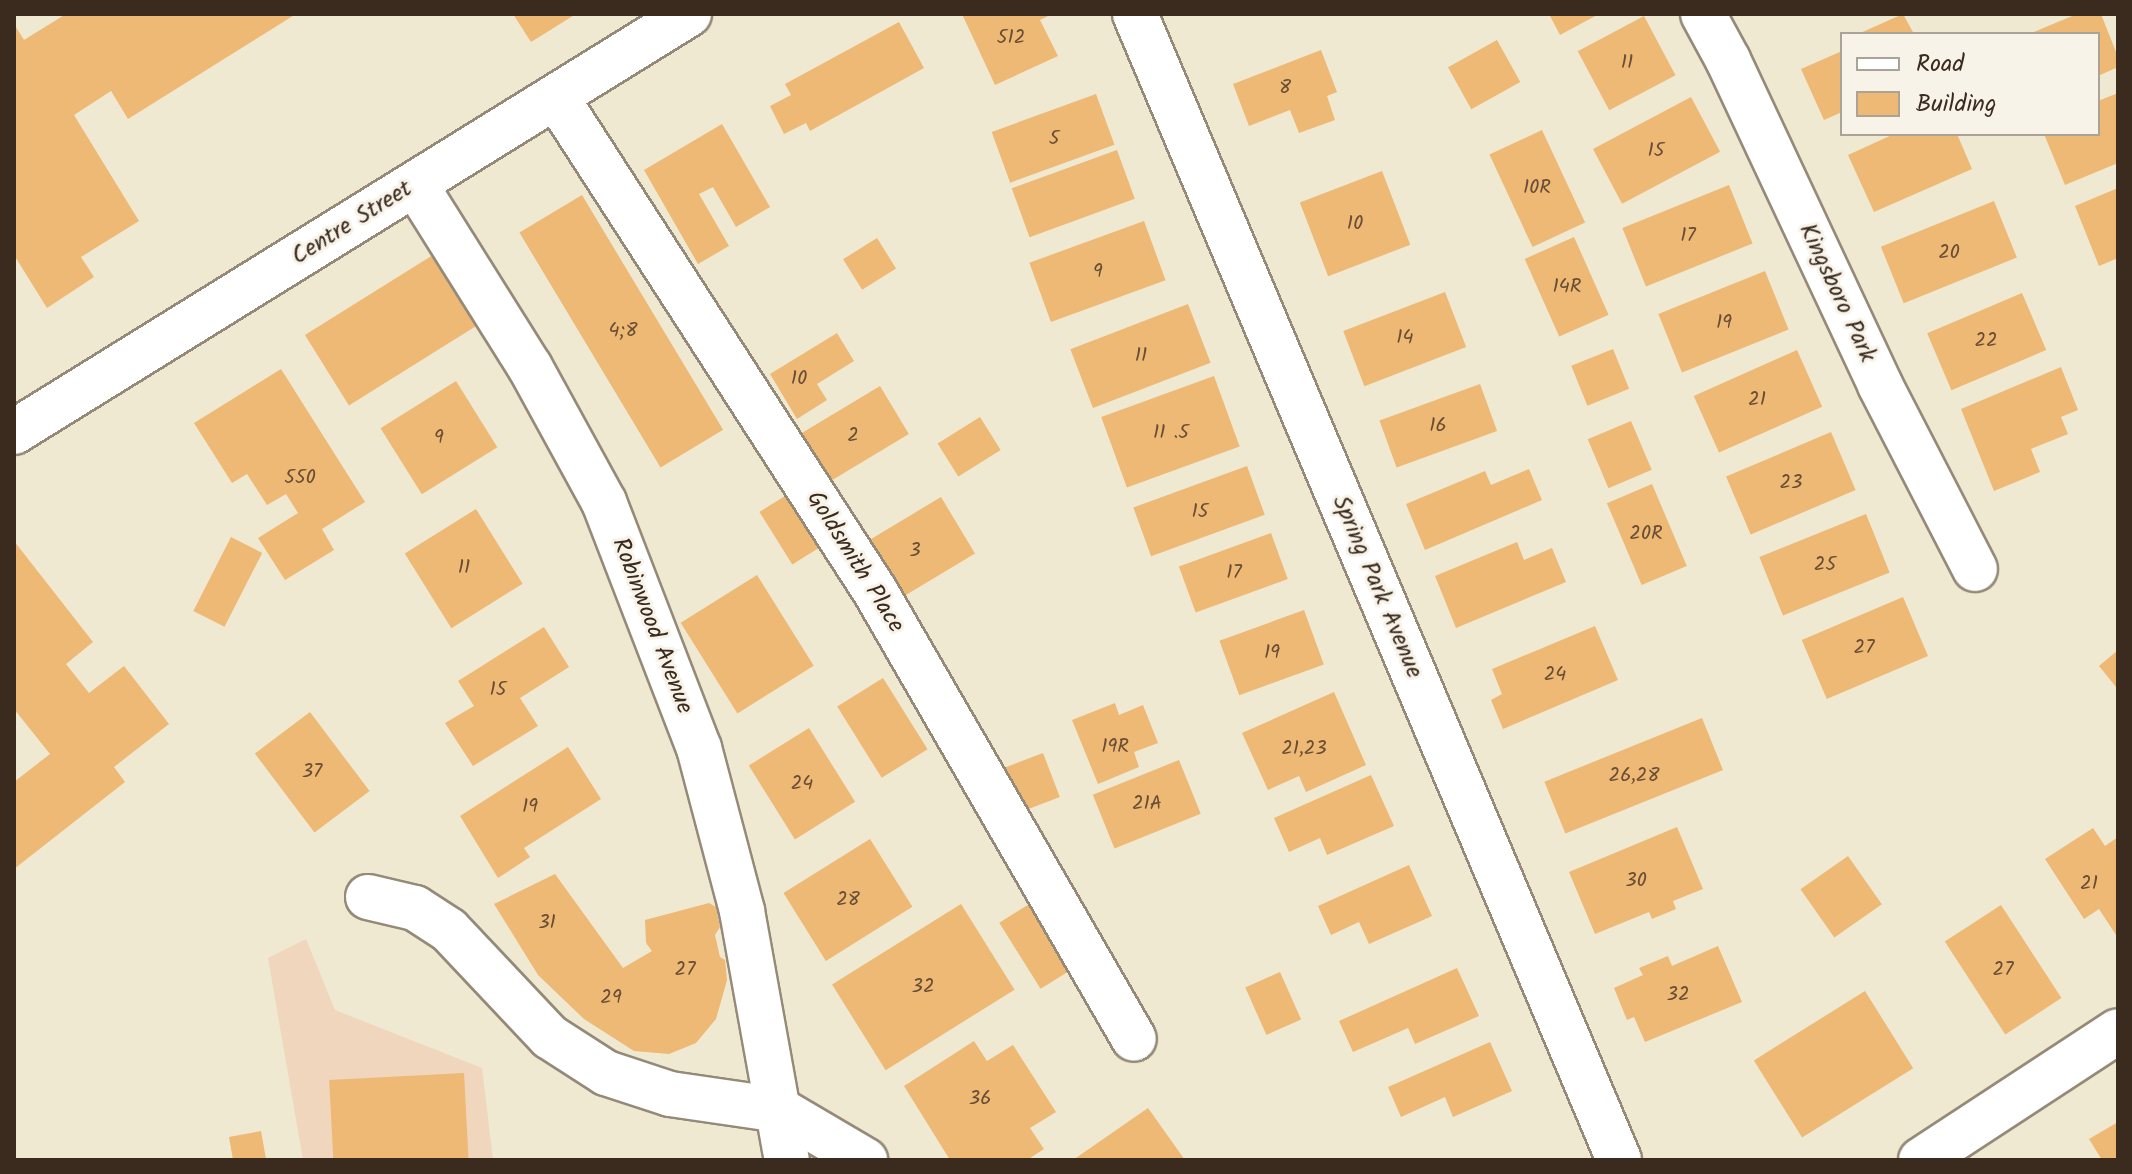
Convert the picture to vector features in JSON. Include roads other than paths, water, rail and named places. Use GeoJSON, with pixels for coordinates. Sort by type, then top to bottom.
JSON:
{"type":"FeatureCollection","features":[{"type":"Feature","properties":{"kind":"street","name":"Centre Street"},"geometry":{"type":"LineString","coordinates":[[14,432],[689,14]]}},
{"type":"Feature","properties":{"kind":"street","name":"Spring Park Avenue"},"geometry":{"type":"LineString","coordinates":[[1135,14],[1619,1160]]}},
{"type":"Feature","properties":{"kind":"street","name":"Kingsboro Park"},"geometry":{"type":"LineString","coordinates":[[1703,14],[1728,60],[1880,385],[1975,569]]}},
{"type":"Feature","properties":{"kind":"street","name":"Goldsmith Place"},"geometry":{"type":"LineString","coordinates":[[556,97],[875,591],[1134,1039]]}},
{"type":"Feature","properties":{"kind":"street","name":"Robinwood Avenue"},"geometry":{"type":"LineString","coordinates":[[415,184],[530,367],[604,502],[699,748],[742,911],[787,1160]]}},
{"type":"Feature","properties":{"kind":"street"},"geometry":{"type":"LineString","coordinates":[[368,897],[415,908],[449,930],[550,1037],[606,1073],[670,1094],[780,1110],[865,1160]]}},
{"type":"Feature","properties":{"kind":"street"},"geometry":{"type":"LineString","coordinates":[[1921,1160],[2118,1031]]}}]}
